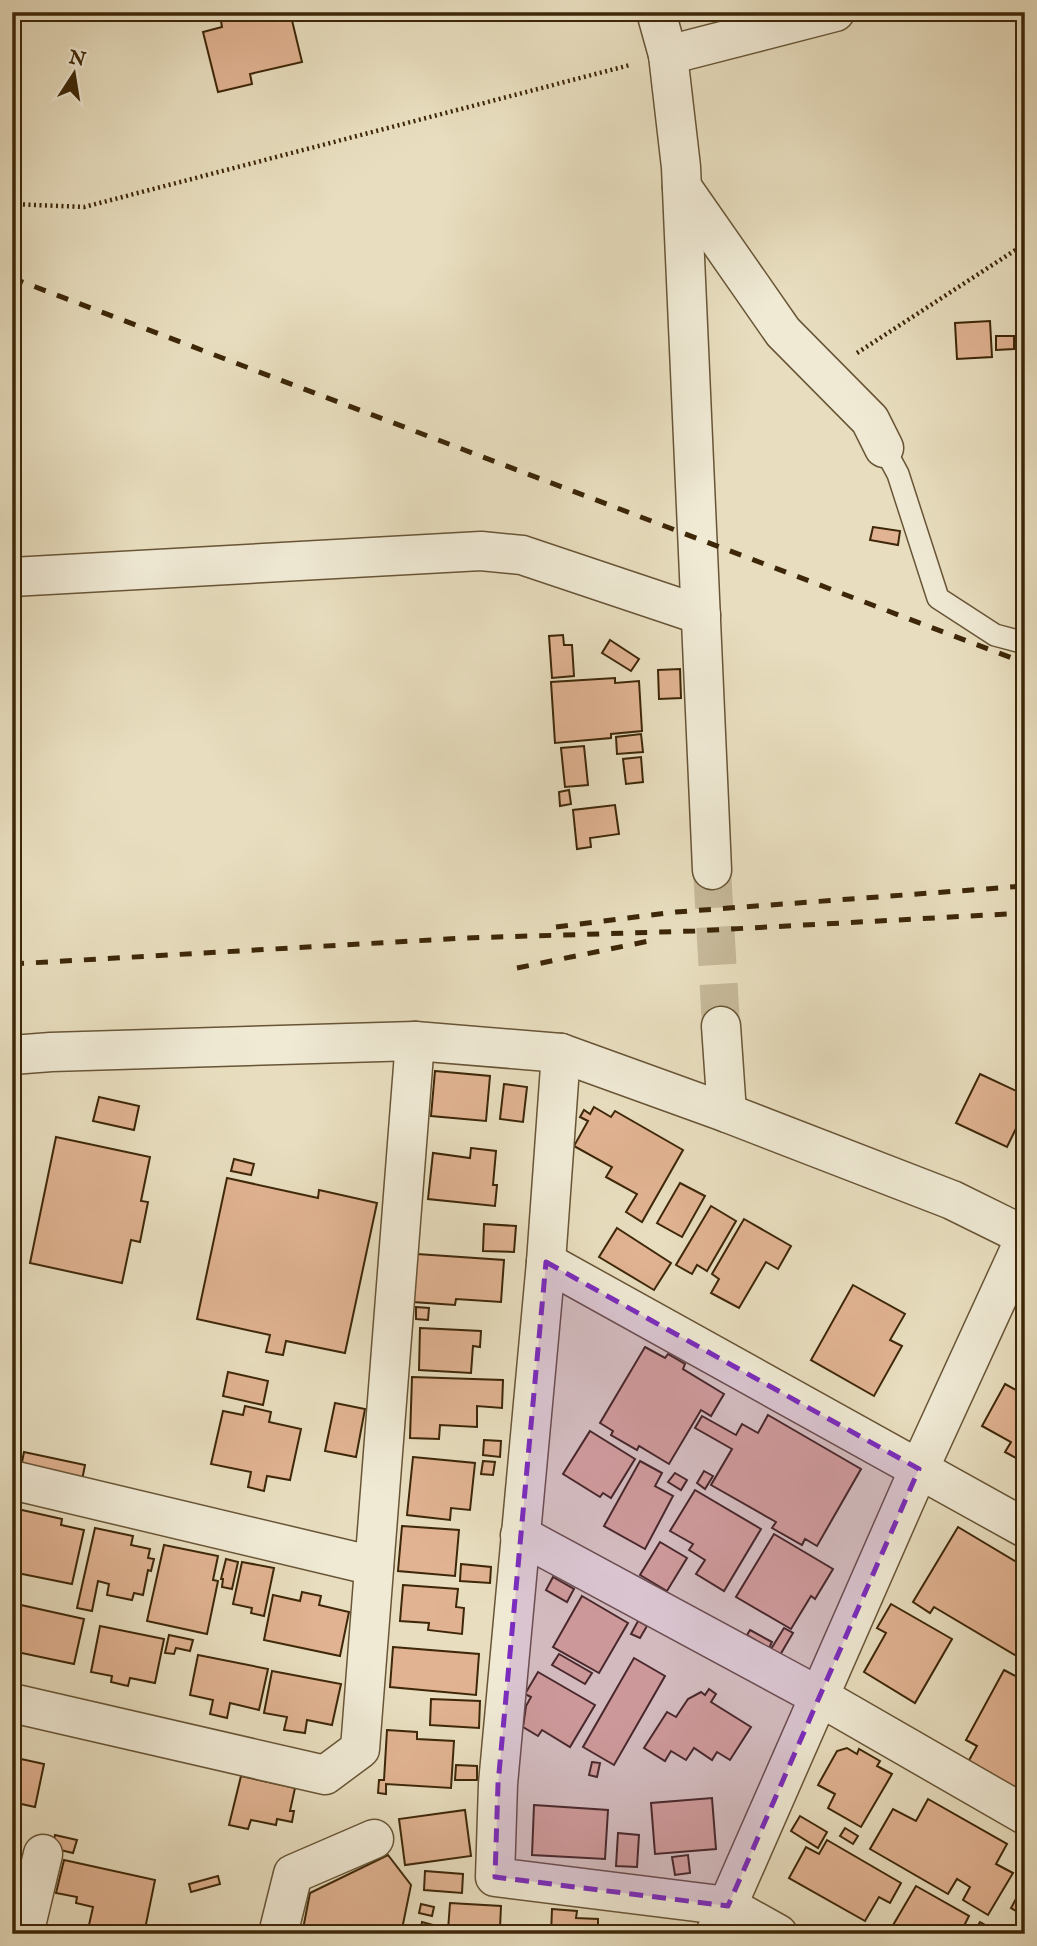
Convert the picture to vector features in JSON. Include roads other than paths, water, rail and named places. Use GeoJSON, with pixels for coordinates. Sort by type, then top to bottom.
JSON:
{"type":"FeatureCollection","features":[{"type":"Feature","properties":{"kind":"street"},"geometry":{"type":"LineString","coordinates":[[656,12],[668,55],[681,167],[712,870]]}},
{"type":"Feature","properties":{"kind":"street"},"geometry":{"type":"LineString","coordinates":[[668,55],[835,12]]}},
{"type":"Feature","properties":{"kind":"street"},"geometry":{"type":"LineString","coordinates":[[681,187],[783,332],[870,420],[884,448]]}},
{"type":"Feature","properties":{"kind":"street"},"geometry":{"type":"LineString","coordinates":[[12,577],[481,551],[522,555],[701,615]]}},
{"type":"Feature","properties":{"kind":"street"},"geometry":{"type":"LineString","coordinates":[[721,1026],[727,1113]]}},
{"type":"Feature","properties":{"kind":"street"},"geometry":{"type":"LineString","coordinates":[[12,1703],[325,1775],[360,1749],[415,1041]]}},
{"type":"Feature","properties":{"kind":"street"},"geometry":{"type":"LineString","coordinates":[[12,1055],[415,1041],[561,1053],[952,1199],[1025,1237],[919,1469],[721,1920]]}},
{"type":"Feature","properties":{"kind":"street"},"geometry":{"type":"LineString","coordinates":[[561,1053],[546,1262],[498,1784],[495,1877],[721,1920],[778,1934]]}},
{"type":"Feature","properties":{"kind":"street"},"geometry":{"type":"LineString","coordinates":[[546,1262],[1025,1528]]}},
{"type":"Feature","properties":{"kind":"street"},"geometry":{"type":"LineString","coordinates":[[12,1480],[374,1566]]}},
{"type":"Feature","properties":{"kind":"street"},"geometry":{"type":"LineString","coordinates":[[520,1535],[820,1697],[1025,1815]]}},
{"type":"Feature","properties":{"kind":"street"},"geometry":{"type":"LineString","coordinates":[[278,1934],[293,1874],[374,1839]]}},
{"type":"Feature","properties":{"kind":"street"},"geometry":{"type":"LineString","coordinates":[[24,1934],[43,1854]]}},
{"type":"Feature","properties":{"kind":"lane"},"geometry":{"type":"LineString","coordinates":[[884,448],[898,474],[938,598],[995,635],[1025,643]]}},
{"type":"Feature","properties":{"kind":"tunnel"},"geometry":{"type":"LineString","coordinates":[[712,870],[721,1026]]}},
{"type":"Feature","properties":{"kind":"railway"},"geometry":{"type":"LineString","coordinates":[[12,278],[1025,663]]}},
{"type":"Feature","properties":{"kind":"railway"},"geometry":{"type":"LineString","coordinates":[[556,927],[676,912],[1025,886]]}},
{"type":"Feature","properties":{"kind":"railway"},"geometry":{"type":"LineString","coordinates":[[12,964],[465,938],[695,931],[1025,913]]}},
{"type":"Feature","properties":{"kind":"railway"},"geometry":{"type":"LineString","coordinates":[[517,968],[654,940]]}}]}
